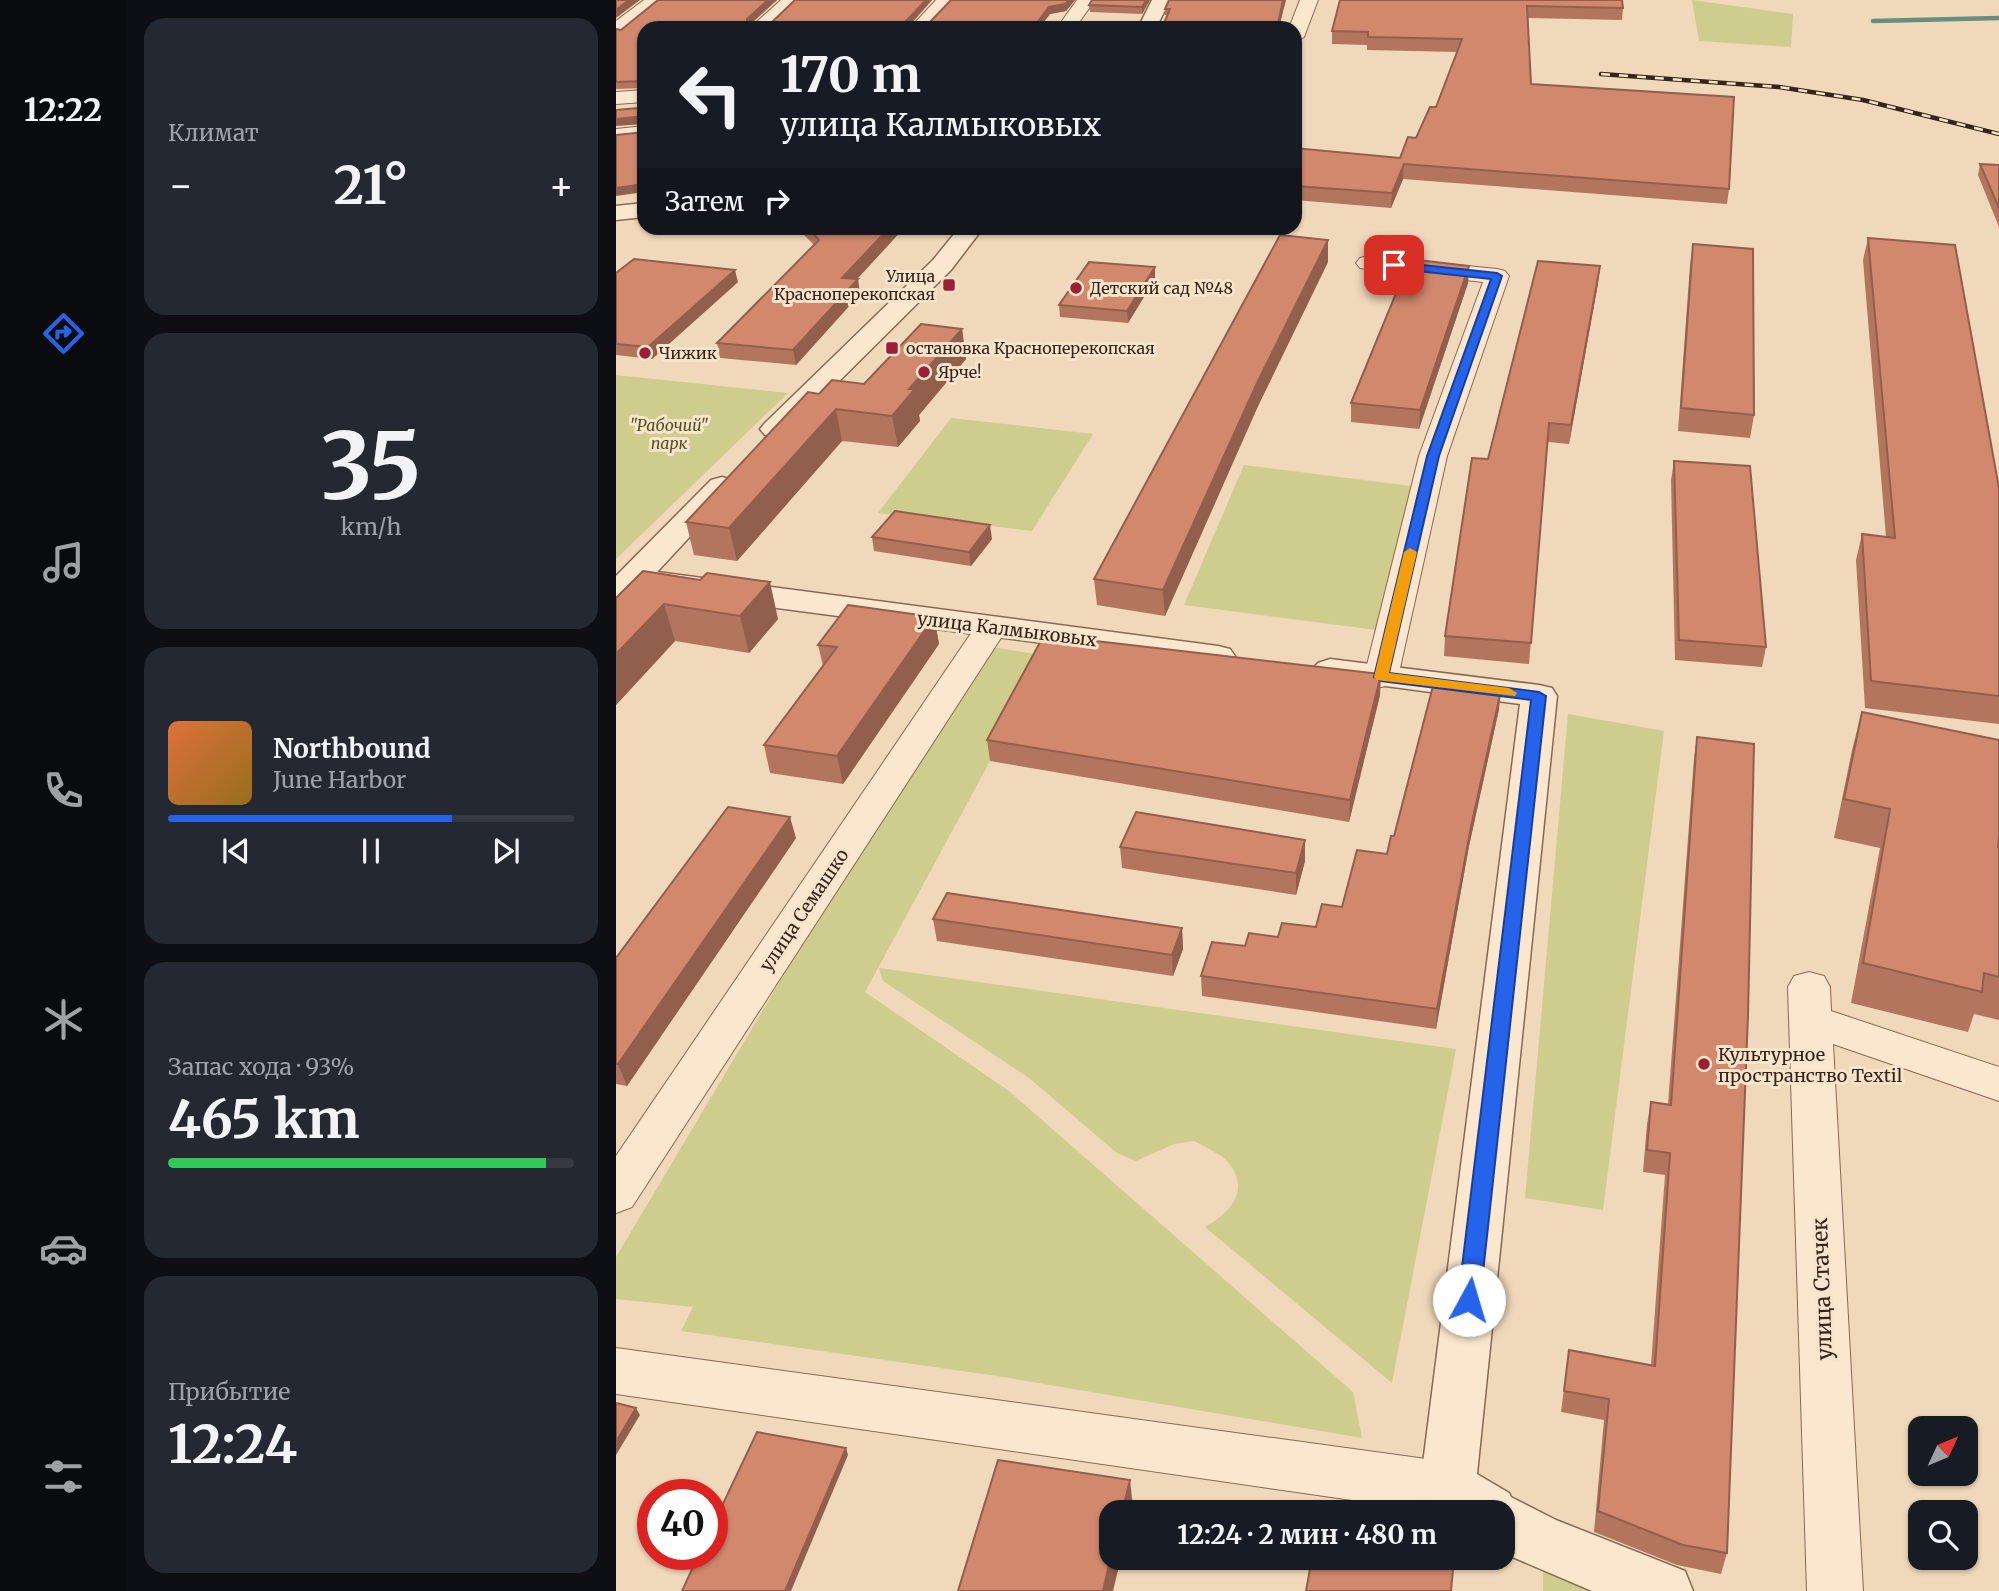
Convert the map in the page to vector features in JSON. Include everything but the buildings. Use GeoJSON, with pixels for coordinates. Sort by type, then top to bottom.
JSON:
{"type":"FeatureCollection","features":[{"type":"Feature","properties":{"kind":"street"},"geometry":{"type":"LineString","coordinates":[[616,30],[655,0]]}},
{"type":"Feature","properties":{"kind":"street"},"geometry":{"type":"LineString","coordinates":[[767,21],[790,0]]}},
{"type":"Feature","properties":{"kind":"street"},"geometry":{"type":"LineString","coordinates":[[926,21],[946,0]]}},
{"type":"Feature","properties":{"kind":"street"},"geometry":{"type":"LineString","coordinates":[[1071,21],[1086,0]]}},
{"type":"Feature","properties":{"kind":"street"},"geometry":{"type":"LineString","coordinates":[[1150,21],[1161,0]]}},
{"type":"Feature","properties":{"kind":"street"},"geometry":{"type":"LineString","coordinates":[[1301,21],[1309,0]]}},
{"type":"Feature","properties":{"kind":"street"},"geometry":{"type":"LineString","coordinates":[[616,98],[637,96]]}},
{"type":"Feature","properties":{"kind":"street"},"geometry":{"type":"LineString","coordinates":[[616,135],[637,133]]}},
{"type":"Feature","properties":{"kind":"street"},"geometry":{"type":"LineString","coordinates":[[616,213],[637,211]]}},
{"type":"Feature","properties":{"kind":"street"},"geometry":{"type":"LineString","coordinates":[[624,587],[814,388],[942,265],[966,235]]}},
{"type":"Feature","properties":{"kind":"street"},"geometry":{"type":"LineString","coordinates":[[1368,263],[1497,276],[1433,456],[1381,677]]}},
{"type":"Feature","properties":{"kind":"street","name":"улица Калмыковых"},"geometry":{"type":"LineString","coordinates":[[624,587],[992,627],[1247,660]]}},
{"type":"Feature","properties":{"kind":"street","name":"улица Семашко"},"geometry":{"type":"LineString","coordinates":[[616,1194],[992,627]]}},
{"type":"Feature","properties":{"kind":"street"},"geometry":{"type":"LineString","coordinates":[[616,1371],[1408,1483],[1468,1499],[1539,696],[1300,666]]}},
{"type":"Feature","properties":{"kind":"street","name":"улица Стачек"},"geometry":{"type":"LineString","coordinates":[[1835,1591],[1809,1003],[1999,1084]]}},
{"type":"Feature","properties":{"kind":"street"},"geometry":{"type":"LineString","coordinates":[[1515,1528],[1537,1541],[1664,1591]]}},
{"type":"Feature","properties":{"kind":"green space"},"geometry":{"type":"Polygon","coordinates":[[[1692,0],[1793,14],[1791,47],[1699,41],[1692,0]]]}},
{"type":"Feature","properties":{"kind":"green space","name":"\"Рабочий\" парк"},"geometry":{"type":"Polygon","coordinates":[[[616,375],[788,393],[616,559],[616,375]]]}},
{"type":"Feature","properties":{"kind":"green space"},"geometry":{"type":"Polygon","coordinates":[[[951,418],[1093,434],[1032,531],[878,513],[951,418]]]}},
{"type":"Feature","properties":{"kind":"green space"},"geometry":{"type":"Polygon","coordinates":[[[1244,465],[1419,487],[1377,630],[1184,605],[1244,465]]]}},
{"type":"Feature","properties":{"kind":"green space"},"geometry":{"type":"Polygon","coordinates":[[[980,645],[1047,656],[865,992],[1009,1091],[1353,1392],[1362,1438],[997,1376],[681,1331],[693,1307],[616,1299],[616,1257],[980,645]]]}},
{"type":"Feature","properties":{"kind":"green space"},"geometry":{"type":"Polygon","coordinates":[[[1568,714],[1664,731],[1603,1210],[1525,1198],[1568,714]]]}},
{"type":"Feature","properties":{"kind":"green space"},"geometry":{"type":"Polygon","coordinates":[[[879,968],[1456,1049],[1392,1383],[1205,1227],[1228,1210],[1237,1194],[1236,1176],[1224,1158],[1194,1141],[1174,1144],[1136,1161],[1117,1153],[1029,1078],[883,981],[879,968]]]}},
{"type":"Feature","properties":{"kind":"green space"},"geometry":{"type":"Polygon","coordinates":[[[1543,1551],[1646,1591],[1543,1591],[1543,1551]]]}},
{"type":"Feature","properties":{"kind":"waterway"},"geometry":{"type":"LineString","coordinates":[[1873,21],[1999,18]]}},
{"type":"Feature","properties":{"kind":"railway"},"geometry":{"type":"LineString","coordinates":[[1601,74],[1779,87],[1863,100],[1999,134]]}},
{"type":"Feature","properties":{"kind":"slow traffic"},"geometry":{"type":"LineString","coordinates":[[1410,552],[1381,677],[1509,693]]}},
{"type":"Feature","properties":{"kind":"place","name":"Улица Красноперекопская"},"geometry":{"type":"Point","coordinates":[949,285]}},
{"type":"Feature","properties":{"kind":"place","name":"Детский сад №48"},"geometry":{"type":"Point","coordinates":[1076,288]}},
{"type":"Feature","properties":{"kind":"place","name":"остановка Красноперекопская"},"geometry":{"type":"Point","coordinates":[892,348]}},
{"type":"Feature","properties":{"kind":"place","name":"Чижик"},"geometry":{"type":"Point","coordinates":[645,353]}},
{"type":"Feature","properties":{"kind":"place","name":"Ярче!"},"geometry":{"type":"Point","coordinates":[924,372]}},
{"type":"Feature","properties":{"kind":"place","name":"Культурное пространство Textil"},"geometry":{"type":"Point","coordinates":[1704,1064]}},
{"type":"Feature","properties":{"kind":"route"},"geometry":{"type":"LineString","coordinates":[[1394,265],[1497,276],[1433,456],[1381,677],[1539,696],[1469,1300]]}}]}
